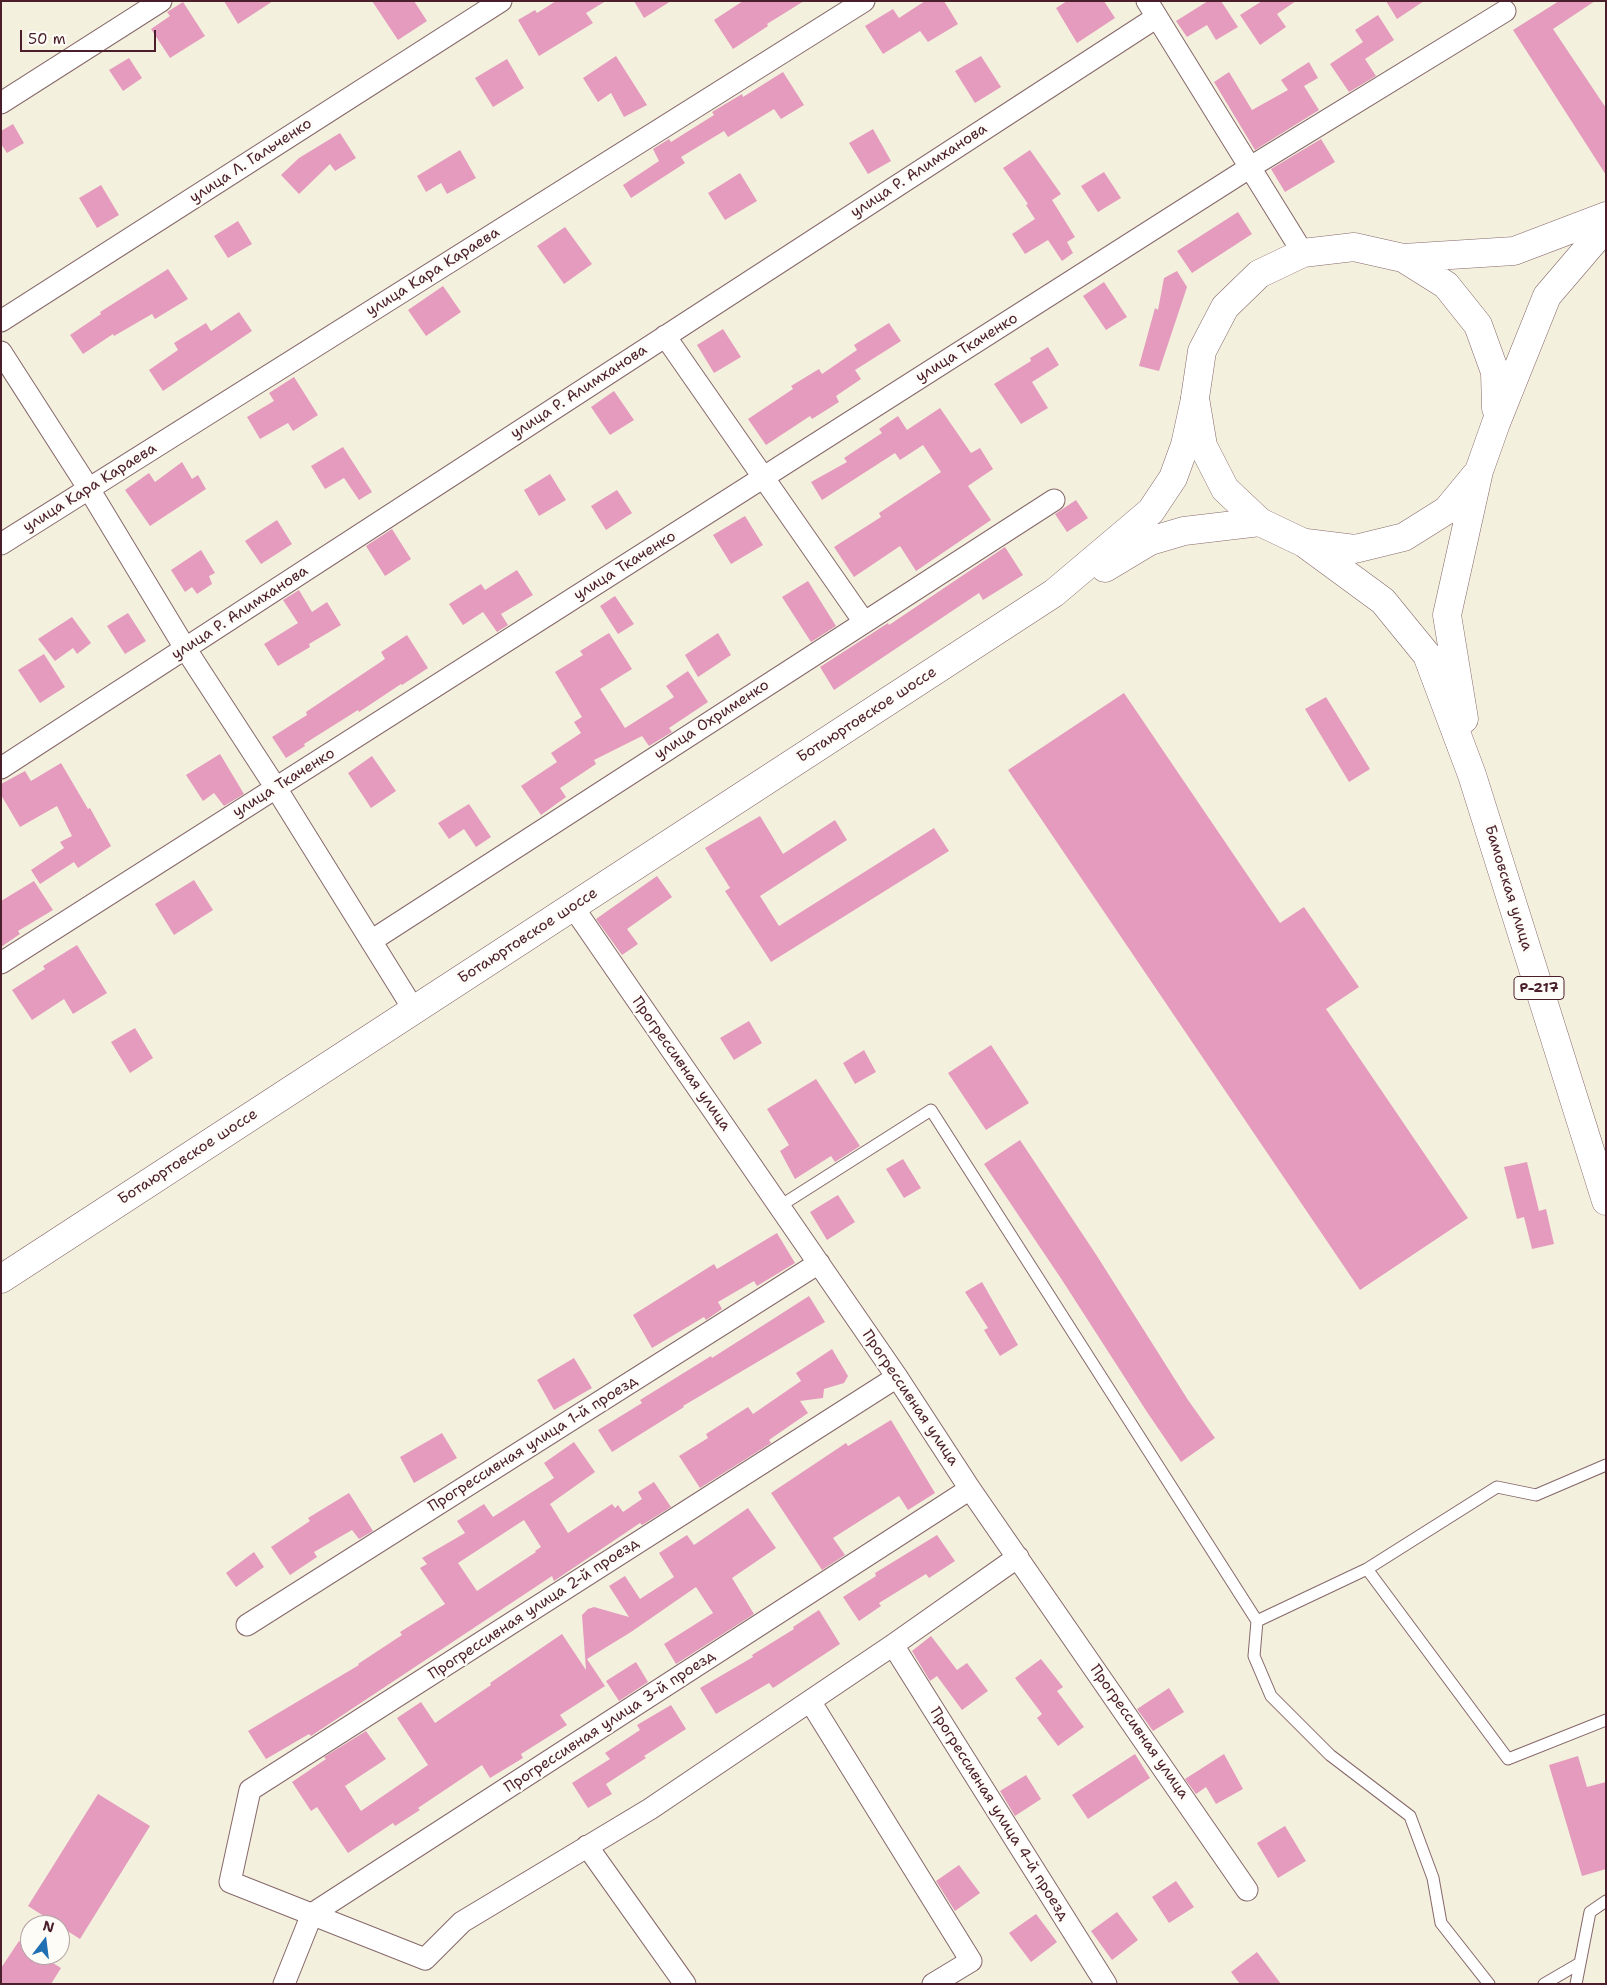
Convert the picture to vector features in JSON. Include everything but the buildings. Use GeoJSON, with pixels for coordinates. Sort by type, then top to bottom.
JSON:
{"type":"FeatureCollection","features":[{"type":"Feature","properties":{"kind":"main road"},"geometry":{"type":"LineString","coordinates":[[1054,593],[1151,511],[1173,478],[1185,445],[1202,351],[1224,308],[1259,274],[1303,253],[1354,247],[1403,258],[1514,251],[1606,216]]}},
{"type":"Feature","properties":{"kind":"main road"},"geometry":{"type":"LineString","coordinates":[[1472,775],[1448,615],[1479,471],[1496,423],[1547,296],[1606,227]]}},
{"type":"Feature","properties":{"kind":"main road"},"geometry":{"type":"LineString","coordinates":[[1403,258],[1446,285],[1478,324],[1495,372],[1496,423]]}},
{"type":"Feature","properties":{"kind":"main road"},"geometry":{"type":"LineString","coordinates":[[1195,398],[1203,446],[1225,489],[1260,522],[1304,543],[1383,601],[1427,655],[1472,775]]}},
{"type":"Feature","properties":{"kind":"main road"},"geometry":{"type":"LineString","coordinates":[[1304,543],[1355,549],[1404,537],[1448,510],[1479,471]]}},
{"type":"Feature","properties":{"kind":"main road"},"geometry":{"type":"LineString","coordinates":[[1054,593],[1150,542],[1184,531],[1260,522]]}},
{"type":"Feature","properties":{"kind":"main road","name":"Ботаюртовское шоссе"},"geometry":{"type":"LineString","coordinates":[[1,1279],[1054,593]]}},
{"type":"Feature","properties":{"kind":"main road","name":"Бамовская улица"},"geometry":{"type":"LineString","coordinates":[[1472,775],[1606,1201]]}},
{"type":"Feature","properties":{"kind":"street"},"geometry":{"type":"LineString","coordinates":[[1,103],[161,1]]}},
{"type":"Feature","properties":{"kind":"street","name":"улица Л. Гальченко"},"geometry":{"type":"LineString","coordinates":[[1,320],[501,1]]}},
{"type":"Feature","properties":{"kind":"street","name":"улица Кара Караева"},"geometry":{"type":"LineString","coordinates":[[1,544],[864,1]]}},
{"type":"Feature","properties":{"kind":"street"},"geometry":{"type":"LineString","coordinates":[[1152,9],[1303,253]]}},
{"type":"Feature","properties":{"kind":"street","name":"улица Р. Алимханова"},"geometry":{"type":"LineString","coordinates":[[1,768],[665,336],[1152,9]]}},
{"type":"Feature","properties":{"kind":"street","name":"улица Ткаченко"},"geometry":{"type":"LineString","coordinates":[[1,963],[1249,168],[1504,11]]}},
{"type":"Feature","properties":{"kind":"street"},"geometry":{"type":"LineString","coordinates":[[665,336],[864,622]]}},
{"type":"Feature","properties":{"kind":"street"},"geometry":{"type":"LineString","coordinates":[[1,352],[89,489],[185,648],[276,788],[414,1010]]}},
{"type":"Feature","properties":{"kind":"street","name":"улица Охрименко"},"geometry":{"type":"LineString","coordinates":[[371,941],[1054,500]]}},
{"type":"Feature","properties":{"kind":"street","name":"Прогрессивная улица"},"geometry":{"type":"LineString","coordinates":[[573,907],[898,1377],[970,1489],[1247,1890]]}},
{"type":"Feature","properties":{"kind":"street","name":"Прогрессивная улица 1-й проезд"},"geometry":{"type":"LineString","coordinates":[[248,1625],[819,1263]]}},
{"type":"Feature","properties":{"kind":"street","name":"Прогрессивная улица 2-й проезд"},"geometry":{"type":"LineString","coordinates":[[312,1914],[230,1882],[250,1790],[898,1377]]}},
{"type":"Feature","properties":{"kind":"street","name":"Прогрессивная улица 3-й проезд"},"geometry":{"type":"LineString","coordinates":[[312,1914],[970,1489]]}},
{"type":"Feature","properties":{"kind":"street"},"geometry":{"type":"LineString","coordinates":[[284,1984],[312,1914],[426,1959],[462,1922],[650,1809],[893,1645],[1018,1557]]}},
{"type":"Feature","properties":{"kind":"street","name":"Прогрессивная улица 4-й проезд"},"geometry":{"type":"LineString","coordinates":[[893,1645],[1106,1984]]}},
{"type":"Feature","properties":{"kind":"street"},"geometry":{"type":"LineString","coordinates":[[810,1701],[971,1961],[933,1984]]}},
{"type":"Feature","properties":{"kind":"street"},"geometry":{"type":"LineString","coordinates":[[587,1846],[685,1984]]}},
{"type":"Feature","properties":{"kind":"lane"},"geometry":{"type":"LineString","coordinates":[[780,1206],[931,1110],[1257,1621],[1254,1656],[1271,1696],[1330,1755],[1410,1816],[1432,1878],[1441,1923],[1489,1984]]}},
{"type":"Feature","properties":{"kind":"lane"},"geometry":{"type":"LineString","coordinates":[[1257,1621],[1367,1569],[1498,1488],[1536,1495],[1606,1465]]}},
{"type":"Feature","properties":{"kind":"lane"},"geometry":{"type":"LineString","coordinates":[[1367,1569],[1508,1760],[1606,1720]]}},
{"type":"Feature","properties":{"kind":"lane"},"geometry":{"type":"LineString","coordinates":[[1576,1984],[1590,1912],[1606,1901]]}},
{"type":"Feature","properties":{"kind":"lane"},"geometry":{"type":"LineString","coordinates":[[1544,1984],[1580,1963]]}}]}
